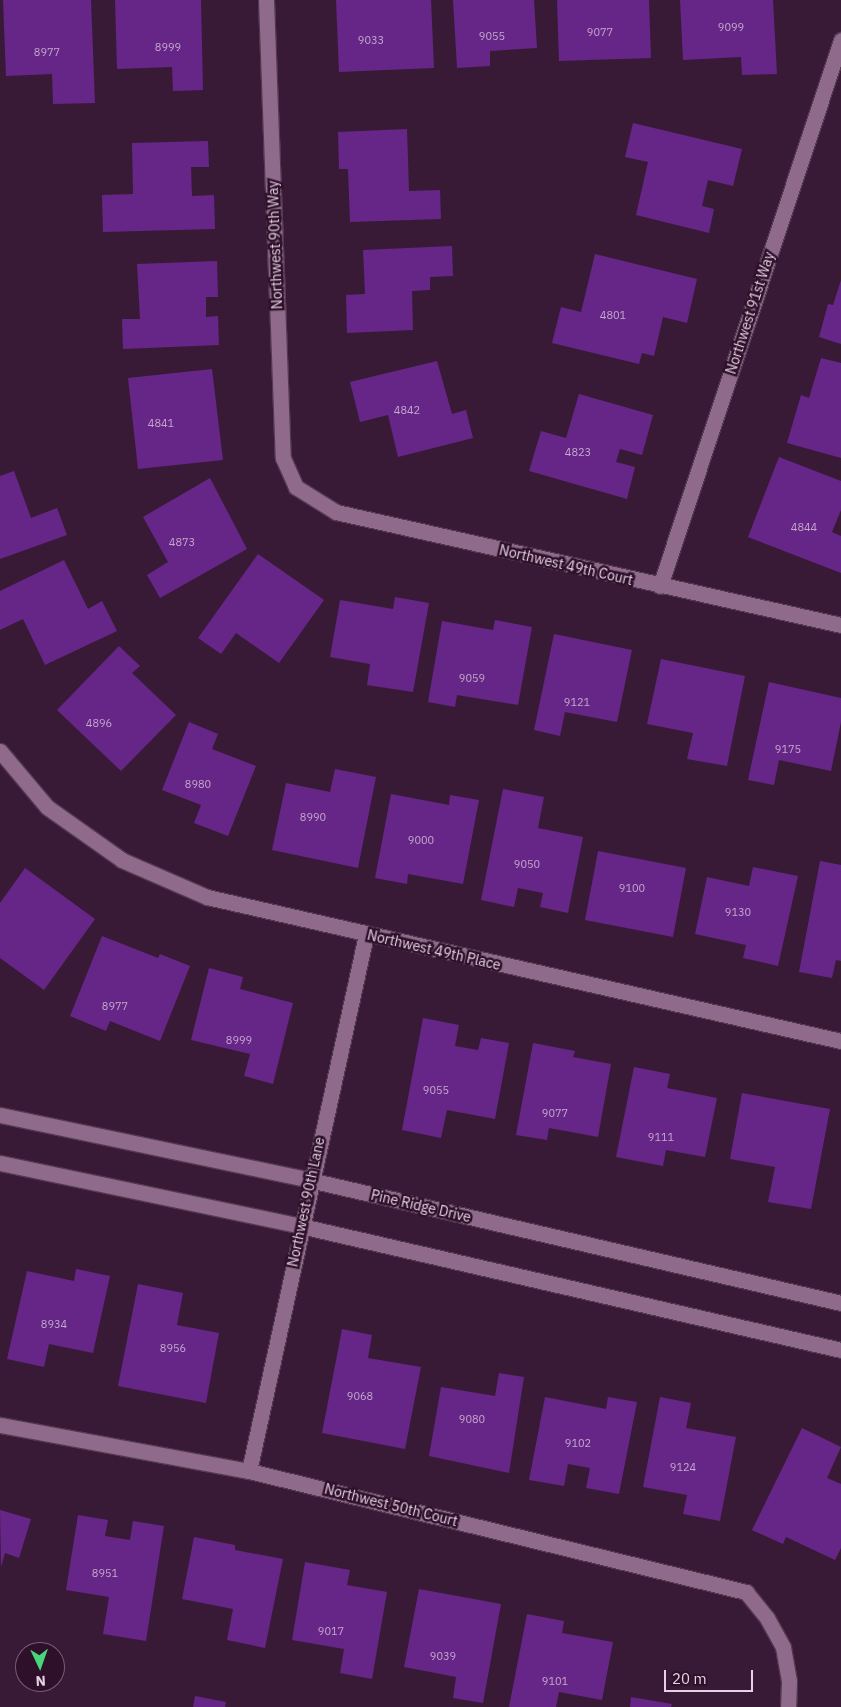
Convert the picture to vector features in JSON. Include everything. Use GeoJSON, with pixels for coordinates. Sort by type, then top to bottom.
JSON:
{"type":"FeatureCollection","features":[{"type":"Feature","properties":{"kind":"street","name":"Northwest 90th Way"},"geometry":{"type":"LineString","coordinates":[[266,0],[283,458],[296,488]]}},
{"type":"Feature","properties":{"kind":"street","name":"Northwest 91st Way"},"geometry":{"type":"LineString","coordinates":[[660,586],[841,40]]}},
{"type":"Feature","properties":{"kind":"street","name":"Northwest 49th Court"},"geometry":{"type":"LineString","coordinates":[[296,488],[336,512],[841,625]]}},
{"type":"Feature","properties":{"kind":"street","name":"Northwest 49th Place"},"geometry":{"type":"LineString","coordinates":[[0,751],[47,807],[122,860],[208,897],[841,1041]]}},
{"type":"Feature","properties":{"kind":"street","name":"Northwest 90th Lane"},"geometry":{"type":"LineString","coordinates":[[249,1470],[310,1180],[366,934]]}},
{"type":"Feature","properties":{"kind":"street","name":"Pine Ridge Drive"},"geometry":{"type":"LineString","coordinates":[[0,1115],[310,1180],[841,1303]]}},
{"type":"Feature","properties":{"kind":"street"},"geometry":{"type":"LineString","coordinates":[[0,1164],[301,1226],[841,1350]]}},
{"type":"Feature","properties":{"kind":"street","name":"Northwest 50th Court"},"geometry":{"type":"LineString","coordinates":[[0,1425],[249,1470],[746,1592],[767,1618],[783,1647],[789,1681],[788,1707]]}},
{"type":"Feature","properties":{"kind":"building"},"geometry":{"type":"Polygon","coordinates":[[[3,0],[91,0],[95,103],[53,104],[52,74],[6,76],[3,0]]]}},
{"type":"Feature","properties":{"kind":"building"},"geometry":{"type":"Polygon","coordinates":[[[115,0],[201,0],[203,90],[173,91],[172,67],[117,69],[115,0]]]}},
{"type":"Feature","properties":{"kind":"building"},"geometry":{"type":"Polygon","coordinates":[[[336,0],[431,0],[434,68],[339,72],[336,0]]]}},
{"type":"Feature","properties":{"kind":"building"},"geometry":{"type":"Polygon","coordinates":[[[453,0],[534,0],[537,48],[490,51],[490,66],[457,68],[453,0]]]}},
{"type":"Feature","properties":{"kind":"building"},"geometry":{"type":"Polygon","coordinates":[[[557,0],[649,0],[651,58],[559,61],[557,0]]]}},
{"type":"Feature","properties":{"kind":"building"},"geometry":{"type":"Polygon","coordinates":[[[680,0],[773,0],[777,74],[742,75],[741,57],[683,60],[680,0]]]}},
{"type":"Feature","properties":{"kind":"building"},"geometry":{"type":"Polygon","coordinates":[[[633,123],[742,149],[733,186],[708,180],[702,206],[714,209],[709,233],[636,215],[648,162],[625,157],[633,123]]]}},
{"type":"Feature","properties":{"kind":"building"},"geometry":{"type":"Polygon","coordinates":[[[407,129],[409,191],[440,190],[441,219],[350,222],[348,169],[339,169],[338,132],[407,129]]]}},
{"type":"Feature","properties":{"kind":"building"},"geometry":{"type":"Polygon","coordinates":[[[208,141],[209,167],[191,167],[192,196],[214,195],[215,229],[103,232],[102,195],[133,194],[132,143],[208,141]]]}},
{"type":"Feature","properties":{"kind":"building"},"geometry":{"type":"Polygon","coordinates":[[[452,246],[453,276],[430,277],[430,290],[412,291],[413,330],[347,333],[346,295],[365,294],[363,250],[452,246]]]}},
{"type":"Feature","properties":{"kind":"building"},"geometry":{"type":"Polygon","coordinates":[[[595,254],[697,279],[687,323],[663,317],[654,356],[642,353],[639,364],[552,343],[561,307],[581,312],[595,254]]]}},
{"type":"Feature","properties":{"kind":"building"},"geometry":{"type":"Polygon","coordinates":[[[217,261],[218,297],[206,297],[206,317],[218,316],[219,345],[123,349],[122,319],[140,319],[137,264],[217,261]]]}},
{"type":"Feature","properties":{"kind":"building"},"geometry":{"type":"Polygon","coordinates":[[[841,280],[841,344],[819,337],[828,304],[833,305],[841,280]]]}},
{"type":"Feature","properties":{"kind":"building"},"geometry":{"type":"Polygon","coordinates":[[[821,358],[841,363],[841,458],[787,443],[801,395],[809,398],[821,358]]]}},
{"type":"Feature","properties":{"kind":"building"},"geometry":{"type":"Polygon","coordinates":[[[437,361],[452,414],[466,410],[473,438],[398,457],[388,415],[360,422],[350,382],[437,361]]]}},
{"type":"Feature","properties":{"kind":"building"},"geometry":{"type":"Polygon","coordinates":[[[212,369],[223,460],[138,469],[128,378],[212,369]]]}},
{"type":"Feature","properties":{"kind":"building"},"geometry":{"type":"Polygon","coordinates":[[[579,394],[653,415],[642,455],[620,449],[616,462],[635,467],[627,499],[529,471],[541,431],[566,438],[579,394]]]}},
{"type":"Feature","properties":{"kind":"building"},"geometry":{"type":"Polygon","coordinates":[[[779,457],[841,481],[841,510],[832,532],[841,536],[841,573],[748,537],[779,457]]]}},
{"type":"Feature","properties":{"kind":"building"},"geometry":{"type":"Polygon","coordinates":[[[14,471],[31,518],[57,508],[67,535],[0,559],[0,476],[14,471]]]}},
{"type":"Feature","properties":{"kind":"building"},"geometry":{"type":"Polygon","coordinates":[[[210,478],[247,549],[160,598],[147,575],[168,562],[143,517],[210,478]]]}},
{"type":"Feature","properties":{"kind":"building"},"geometry":{"type":"Polygon","coordinates":[[[258,554],[324,600],[279,663],[236,633],[221,654],[198,638],[258,554]]]}},
{"type":"Feature","properties":{"kind":"building"},"geometry":{"type":"Polygon","coordinates":[[[64,560],[88,609],[102,601],[117,631],[45,665],[23,619],[0,630],[0,591],[64,560]]]}},
{"type":"Feature","properties":{"kind":"building"},"geometry":{"type":"Polygon","coordinates":[[[395,597],[429,603],[413,692],[367,685],[370,664],[330,657],[340,600],[393,609],[395,597]]]}},
{"type":"Feature","properties":{"kind":"building"},"geometry":{"type":"Polygon","coordinates":[[[495,620],[532,627],[518,705],[457,695],[455,707],[428,702],[442,621],[493,630],[495,620]]]}},
{"type":"Feature","properties":{"kind":"building"},"geometry":{"type":"Polygon","coordinates":[[[554,634],[632,650],[617,722],[565,712],[560,736],[534,730],[554,634]]]}},
{"type":"Feature","properties":{"kind":"building"},"geometry":{"type":"Polygon","coordinates":[[[119,646],[140,666],[132,673],[176,715],[121,771],[57,710],[119,646]]]}},
{"type":"Feature","properties":{"kind":"building"},"geometry":{"type":"Polygon","coordinates":[[[661,659],[745,676],[727,766],[687,759],[693,733],[647,724],[661,659]]]}},
{"type":"Feature","properties":{"kind":"building"},"geometry":{"type":"Polygon","coordinates":[[[769,682],[841,698],[841,722],[831,771],[779,760],[774,785],[748,780],[769,682]]]}},
{"type":"Feature","properties":{"kind":"building"},"geometry":{"type":"Polygon","coordinates":[[[189,722],[218,734],[212,749],[256,766],[228,836],[194,823],[201,805],[162,790],[189,722]]]}},
{"type":"Feature","properties":{"kind":"building"},"geometry":{"type":"Polygon","coordinates":[[[335,769],[376,777],[358,868],[272,850],[286,783],[330,792],[335,769]]]}},
{"type":"Feature","properties":{"kind":"building"},"geometry":{"type":"Polygon","coordinates":[[[503,789],[544,797],[538,828],[583,837],[568,913],[540,907],[543,893],[518,888],[514,907],[481,900],[503,789]]]}},
{"type":"Feature","properties":{"kind":"building"},"geometry":{"type":"Polygon","coordinates":[[[391,794],[449,805],[450,795],[479,800],[463,884],[408,874],[407,884],[375,878],[391,794]]]}},
{"type":"Feature","properties":{"kind":"building"},"geometry":{"type":"Polygon","coordinates":[[[598,851],[686,868],[673,937],[585,920],[598,851]]]}},
{"type":"Feature","properties":{"kind":"building"},"geometry":{"type":"Polygon","coordinates":[[[820,861],[841,865],[841,961],[836,960],[832,978],[799,972],[820,861]]]}},
{"type":"Feature","properties":{"kind":"building"},"geometry":{"type":"Polygon","coordinates":[[[753,867],[798,876],[778,966],[743,958],[746,945],[695,934],[707,877],[749,886],[753,867]]]}},
{"type":"Feature","properties":{"kind":"building"},"geometry":{"type":"Polygon","coordinates":[[[25,868],[95,919],[44,990],[0,958],[0,903],[25,868]]]}},
{"type":"Feature","properties":{"kind":"building"},"geometry":{"type":"Polygon","coordinates":[[[102,936],[158,958],[160,954],[190,966],[160,1041],[110,1021],[106,1031],[70,1016],[102,936]]]}},
{"type":"Feature","properties":{"kind":"building"},"geometry":{"type":"Polygon","coordinates":[[[209,968],[243,977],[240,989],[293,1003],[273,1084],[244,1076],[250,1054],[191,1040],[209,968]]]}},
{"type":"Feature","properties":{"kind":"building"},"geometry":{"type":"Polygon","coordinates":[[[423,1018],[459,1025],[455,1046],[478,1050],[481,1038],[509,1043],[495,1119],[447,1110],[441,1138],[402,1130],[423,1018]]]}},
{"type":"Feature","properties":{"kind":"building"},"geometry":{"type":"Polygon","coordinates":[[[533,1043],[575,1051],[573,1057],[611,1064],[598,1137],[549,1128],[547,1140],[516,1135],[533,1043]]]}},
{"type":"Feature","properties":{"kind":"building"},"geometry":{"type":"Polygon","coordinates":[[[634,1067],[670,1074],[667,1088],[717,1098],[705,1157],[666,1150],[663,1166],[616,1157],[634,1067]]]}},
{"type":"Feature","properties":{"kind":"building"},"geometry":{"type":"Polygon","coordinates":[[[742,1093],[830,1109],[811,1209],[768,1202],[775,1167],[730,1159],[742,1093]]]}},
{"type":"Feature","properties":{"kind":"building"},"geometry":{"type":"Polygon","coordinates":[[[76,1269],[110,1276],[93,1353],[49,1344],[44,1367],[7,1359],[27,1271],[74,1281],[76,1269]]]}},
{"type":"Feature","properties":{"kind":"building"},"geometry":{"type":"Polygon","coordinates":[[[138,1284],[183,1293],[177,1325],[219,1333],[206,1403],[118,1386],[138,1284]]]}},
{"type":"Feature","properties":{"kind":"building"},"geometry":{"type":"Polygon","coordinates":[[[342,1329],[372,1335],[368,1358],[421,1367],[405,1449],[322,1433],[342,1329]]]}},
{"type":"Feature","properties":{"kind":"building"},"geometry":{"type":"Polygon","coordinates":[[[499,1373],[524,1377],[509,1473],[429,1456],[441,1387],[495,1396],[499,1373]]]}},
{"type":"Feature","properties":{"kind":"building"},"geometry":{"type":"Polygon","coordinates":[[[545,1397],[606,1409],[608,1397],[637,1402],[619,1494],[586,1488],[590,1468],[568,1464],[564,1486],[529,1480],[545,1397]]]}},
{"type":"Feature","properties":{"kind":"building"},"geometry":{"type":"Polygon","coordinates":[[[660,1397],[691,1403],[686,1428],[736,1437],[720,1521],[683,1514],[687,1495],[643,1487],[660,1397]]]}},
{"type":"Feature","properties":{"kind":"building"},"geometry":{"type":"Polygon","coordinates":[[[802,1428],[841,1447],[827,1478],[841,1484],[841,1548],[835,1560],[786,1537],[783,1544],[752,1530],[802,1428]]]}},
{"type":"Feature","properties":{"kind":"building"},"geometry":{"type":"Polygon","coordinates":[[[0,1510],[31,1519],[19,1558],[5,1553],[1,1567],[0,1510]]]}},
{"type":"Feature","properties":{"kind":"building"},"geometry":{"type":"Polygon","coordinates":[[[78,1515],[108,1520],[105,1536],[130,1540],[133,1521],[164,1526],[146,1641],[103,1634],[109,1597],[66,1590],[78,1515]]]}},
{"type":"Feature","properties":{"kind":"building"},"geometry":{"type":"Polygon","coordinates":[[[194,1537],[235,1545],[235,1550],[283,1559],[265,1648],[227,1640],[233,1609],[182,1599],[194,1537]]]}},
{"type":"Feature","properties":{"kind":"building"},"geometry":{"type":"Polygon","coordinates":[[[305,1562],[350,1570],[347,1585],[387,1592],[372,1679],[340,1673],[344,1649],[292,1640],[305,1562]]]}},
{"type":"Feature","properties":{"kind":"building"},"geometry":{"type":"Polygon","coordinates":[[[419,1589],[501,1604],[483,1703],[453,1698],[456,1677],[404,1667],[419,1589]]]}},
{"type":"Feature","properties":{"kind":"building"},"geometry":{"type":"Polygon","coordinates":[[[527,1614],[564,1621],[562,1633],[613,1642],[602,1700],[559,1692],[556,1707],[509,1707],[527,1614]]]}},
{"type":"Feature","properties":{"kind":"building"},"geometry":{"type":"Polygon","coordinates":[[[195,1696],[226,1702],[225,1707],[193,1707],[195,1696]]]}},
{"type":"Feature","properties":{"kind":"building"},"geometry":{"type":"Polygon","coordinates":[[[631,1697],[672,1704],[671,1707],[630,1707],[631,1697]]]}}]}
